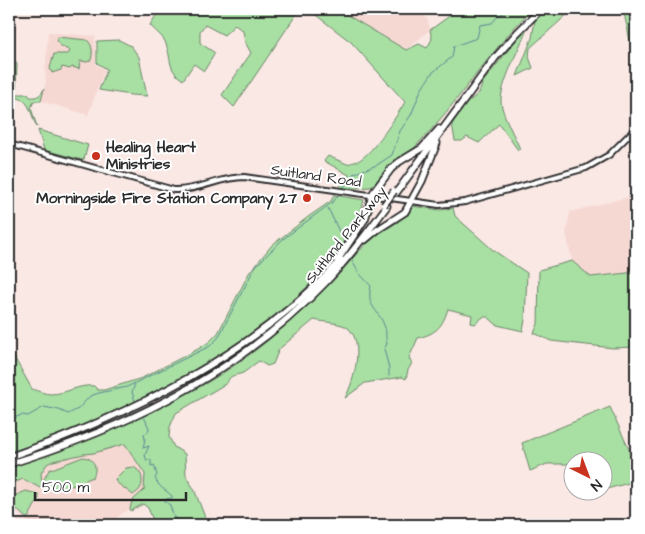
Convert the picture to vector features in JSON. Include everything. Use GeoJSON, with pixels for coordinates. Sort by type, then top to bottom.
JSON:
{"type":"FeatureCollection","features":[{"type":"Feature","properties":{"kind":"highway","name":"Suitland Parkway"},"geometry":{"type":"LineString","coordinates":[[9,464],[108,428],[158,405],[198,384],[241,356],[281,324],[314,294],[344,261],[498,50],[535,9]]}},
{"type":"Feature","properties":{"kind":"highway","name":"Suitland Parkway"},"geometry":{"type":"LineString","coordinates":[[395,192],[499,53],[541,9]]}},
{"type":"Feature","properties":{"kind":"highway"},"geometry":{"type":"LineString","coordinates":[[344,261],[372,233],[403,214],[422,181],[436,145],[452,118]]}},
{"type":"Feature","properties":{"kind":"highway"},"geometry":{"type":"LineString","coordinates":[[329,272],[344,253],[364,221],[372,196],[396,164],[422,148],[443,124]]}},
{"type":"Feature","properties":{"kind":"highway","name":"Suitland Parkway"},"geometry":{"type":"LineString","coordinates":[[9,457],[112,416],[211,364],[248,341],[278,319],[329,272],[386,205]]}},
{"type":"Feature","properties":{"kind":"main road","name":"Suitland Road"},"geometry":{"type":"LineString","coordinates":[[9,144],[174,190],[187,189],[240,177],[435,205],[460,203],[578,171],[604,158],[634,133],[636,128]]}},
{"type":"Feature","properties":{"kind":"shaded area"},"geometry":{"type":"Polygon","coordinates":[[[337,9],[422,9],[430,30],[406,50],[337,9]]]}},
{"type":"Feature","properties":{"kind":"shaded area"},"geometry":{"type":"Polygon","coordinates":[[[48,32],[95,36],[96,65],[105,69],[88,115],[41,101],[46,81],[48,32]]]}},
{"type":"Feature","properties":{"kind":"shaded area"},"geometry":{"type":"Polygon","coordinates":[[[636,195],[636,272],[591,277],[572,261],[566,233],[570,212],[636,195]]]}},
{"type":"Feature","properties":{"kind":"shaded area"},"geometry":{"type":"Polygon","coordinates":[[[125,444],[145,474],[144,491],[132,501],[130,509],[109,525],[31,525],[9,506],[9,485],[23,479],[35,486],[42,484],[41,473],[47,464],[125,444]]]}},
{"type":"Feature","properties":{"kind":"green space"},"geometry":{"type":"Polygon","coordinates":[[[160,9],[300,9],[234,107],[222,95],[251,53],[245,42],[243,31],[235,25],[224,35],[205,25],[200,31],[200,43],[215,53],[204,71],[194,64],[183,80],[172,68],[165,41],[150,25],[160,9]]]}},
{"type":"Feature","properties":{"kind":"green space"},"geometry":{"type":"Polygon","coordinates":[[[308,9],[337,9],[406,50],[419,44],[427,48],[432,39],[430,30],[459,9],[532,9],[516,25],[446,112],[414,148],[395,161],[371,187],[338,189],[349,175],[324,161],[328,156],[347,164],[364,157],[384,134],[405,102],[351,42],[308,9]]]}},
{"type":"Feature","properties":{"kind":"green space"},"geometry":{"type":"Polygon","coordinates":[[[547,9],[585,9],[571,11],[530,48],[529,57],[533,68],[517,76],[532,38],[535,20],[547,9]]]}},
{"type":"Feature","properties":{"kind":"green space"},"geometry":{"type":"Polygon","coordinates":[[[623,9],[636,9],[636,57],[634,58],[623,9]]]}},
{"type":"Feature","properties":{"kind":"green space"},"geometry":{"type":"Polygon","coordinates":[[[524,30],[526,32],[503,87],[501,102],[506,119],[520,149],[518,150],[499,124],[479,143],[467,137],[462,141],[455,141],[452,124],[467,103],[479,93],[483,82],[524,30]]]}},
{"type":"Feature","properties":{"kind":"green space"},"geometry":{"type":"Polygon","coordinates":[[[58,37],[87,40],[92,49],[91,60],[87,62],[80,61],[79,69],[62,67],[61,70],[52,73],[50,68],[54,54],[68,54],[70,51],[56,41],[58,37]]]}},
{"type":"Feature","properties":{"kind":"green space"},"geometry":{"type":"Polygon","coordinates":[[[119,40],[131,46],[139,57],[147,96],[99,90],[107,69],[97,63],[97,41],[119,40]]]}},
{"type":"Feature","properties":{"kind":"green space"},"geometry":{"type":"Polygon","coordinates":[[[11,63],[17,63],[16,94],[28,94],[30,97],[35,97],[44,89],[41,101],[34,101],[31,108],[37,127],[27,104],[21,99],[9,96],[9,67],[11,63]]]}},
{"type":"Feature","properties":{"kind":"green space"},"geometry":{"type":"Polygon","coordinates":[[[38,130],[88,145],[84,159],[44,150],[38,130]]]}},
{"type":"Feature","properties":{"kind":"green space"},"geometry":{"type":"Polygon","coordinates":[[[334,195],[364,200],[350,237],[344,247],[332,262],[283,309],[248,337],[173,383],[133,403],[9,453],[9,404],[11,401],[9,398],[9,348],[32,389],[46,393],[57,394],[88,386],[104,390],[142,378],[209,342],[218,333],[249,273],[272,245],[331,201],[334,195]]]}},
{"type":"Feature","properties":{"kind":"green space"},"geometry":{"type":"Polygon","coordinates":[[[412,206],[440,210],[453,208],[455,216],[493,250],[527,273],[523,331],[497,325],[488,317],[483,317],[475,324],[471,323],[472,315],[448,309],[438,328],[430,334],[418,338],[409,358],[412,363],[406,379],[402,377],[365,383],[345,398],[352,382],[356,362],[357,352],[353,334],[345,326],[314,320],[279,349],[273,364],[267,366],[259,361],[243,373],[231,377],[227,383],[176,413],[170,427],[169,437],[174,447],[185,454],[186,476],[194,489],[208,525],[155,525],[148,508],[143,504],[131,511],[132,501],[144,490],[145,474],[125,444],[47,464],[41,473],[42,484],[40,488],[23,479],[9,485],[9,467],[113,429],[146,414],[180,398],[243,360],[297,315],[371,239],[403,218],[412,206]]]}},
{"type":"Feature","properties":{"kind":"green space"},"geometry":{"type":"Polygon","coordinates":[[[572,261],[591,277],[636,272],[635,347],[613,348],[551,341],[534,333],[538,324],[539,270],[572,261]]]}},
{"type":"Feature","properties":{"kind":"green space"},"geometry":{"type":"Polygon","coordinates":[[[610,407],[636,465],[636,481],[612,488],[612,452],[562,452],[562,464],[547,464],[530,471],[522,443],[610,407]]]}},
{"type":"Feature","properties":{"kind":"green space"},"geometry":{"type":"Polygon","coordinates":[[[83,457],[90,459],[94,464],[93,477],[61,489],[49,488],[44,479],[49,470],[83,457]]]}},
{"type":"Feature","properties":{"kind":"green space"},"geometry":{"type":"Polygon","coordinates":[[[133,467],[140,473],[142,482],[140,489],[133,495],[116,482],[115,479],[126,468],[133,467]]]}},
{"type":"Feature","properties":{"kind":"green space"},"geometry":{"type":"Polygon","coordinates":[[[26,491],[38,494],[39,498],[28,518],[9,502],[9,498],[26,491]]]}},
{"type":"Feature","properties":{"kind":"waterway"},"geometry":{"type":"LineString","coordinates":[[9,428],[16,417],[28,416],[44,407],[68,414],[78,409],[90,396],[127,387],[210,346],[218,338],[255,267],[283,239],[334,201],[353,174],[377,165],[392,155],[400,131],[411,115],[421,90],[432,73],[452,57],[454,46],[477,38],[480,25],[492,23],[498,16],[511,9]]}},
{"type":"Feature","properties":{"kind":"waterway"},"geometry":{"type":"LineString","coordinates":[[328,208],[345,244]]}},
{"type":"Feature","properties":{"kind":"waterway"},"geometry":{"type":"LineString","coordinates":[[352,261],[359,273],[371,286],[371,303],[385,327],[387,344],[384,349],[389,376]]}},
{"type":"Feature","properties":{"kind":"waterway"},"geometry":{"type":"LineString","coordinates":[[135,384],[132,392],[135,401]]}},
{"type":"Feature","properties":{"kind":"waterway"},"geometry":{"type":"LineString","coordinates":[[144,417],[149,428],[148,432],[144,434],[143,448],[149,446],[145,455],[147,461],[151,460],[151,466],[154,465],[157,475],[155,478],[158,484],[172,496],[172,498],[165,501],[170,505],[174,518],[178,519],[181,525]]}},
{"type":"Feature","properties":{"kind":"place","name":"Healing Heart Ministries"},"geometry":{"type":"Point","coordinates":[96,156]}},
{"type":"Feature","properties":{"kind":"place","name":"Morningside Fire Station Company 27"},"geometry":{"type":"Point","coordinates":[307,198]}}]}
